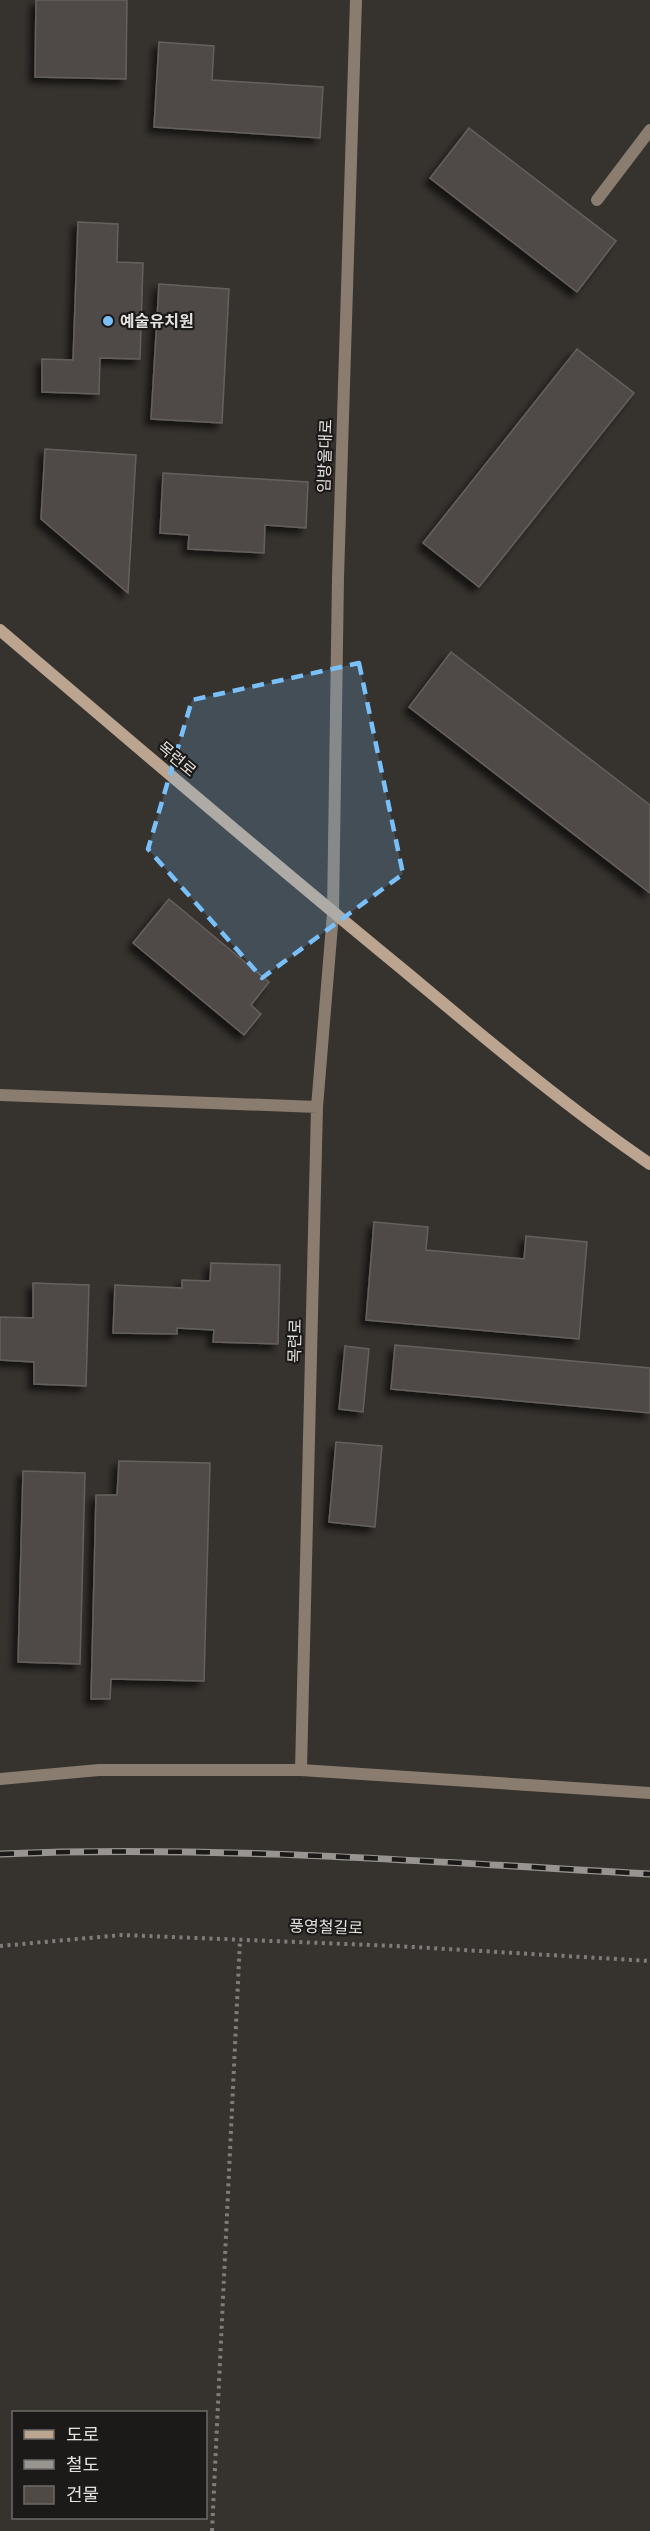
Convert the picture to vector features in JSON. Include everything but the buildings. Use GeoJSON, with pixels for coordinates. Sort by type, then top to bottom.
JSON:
{"type":"FeatureCollection","features":[{"type":"Feature","properties":{"kind":"main road","name":"목련로"},"geometry":{"type":"LineString","coordinates":[[0,630],[333,913],[501,1051],[610,1137],[650,1164]]}},
{"type":"Feature","properties":{"kind":"street","name":"임방울대로"},"geometry":{"type":"LineString","coordinates":[[333,913],[338,578],[356,0]]}},
{"type":"Feature","properties":{"kind":"street"},"geometry":{"type":"LineString","coordinates":[[597,200],[650,130]]}},
{"type":"Feature","properties":{"kind":"street","name":"목련로"},"geometry":{"type":"LineString","coordinates":[[302,1770],[317,1107],[333,913]]}},
{"type":"Feature","properties":{"kind":"street"},"geometry":{"type":"LineString","coordinates":[[0,1095],[317,1107]]}},
{"type":"Feature","properties":{"kind":"street"},"geometry":{"type":"LineString","coordinates":[[0,1779],[99,1770],[302,1770],[650,1793]]}},
{"type":"Feature","properties":{"kind":"path","name":"풍영철길로"},"geometry":{"type":"LineString","coordinates":[[0,1946],[122,1935],[650,1961]]}},
{"type":"Feature","properties":{"kind":"path"},"geometry":{"type":"LineString","coordinates":[[212,2531],[240,1940]]}},
{"type":"Feature","properties":{"kind":"highlighted area"},"geometry":{"type":"Polygon","coordinates":[[[359,663],[403,874],[262,978],[148,849],[192,700],[359,663]]]}},
{"type":"Feature","properties":{"kind":"railway"},"geometry":{"type":"LineString","coordinates":[[0,1854],[244,1853],[650,1874]]}},
{"type":"Feature","properties":{"kind":"place","name":"예술유치원"},"geometry":{"type":"Point","coordinates":[108,321]}}]}
